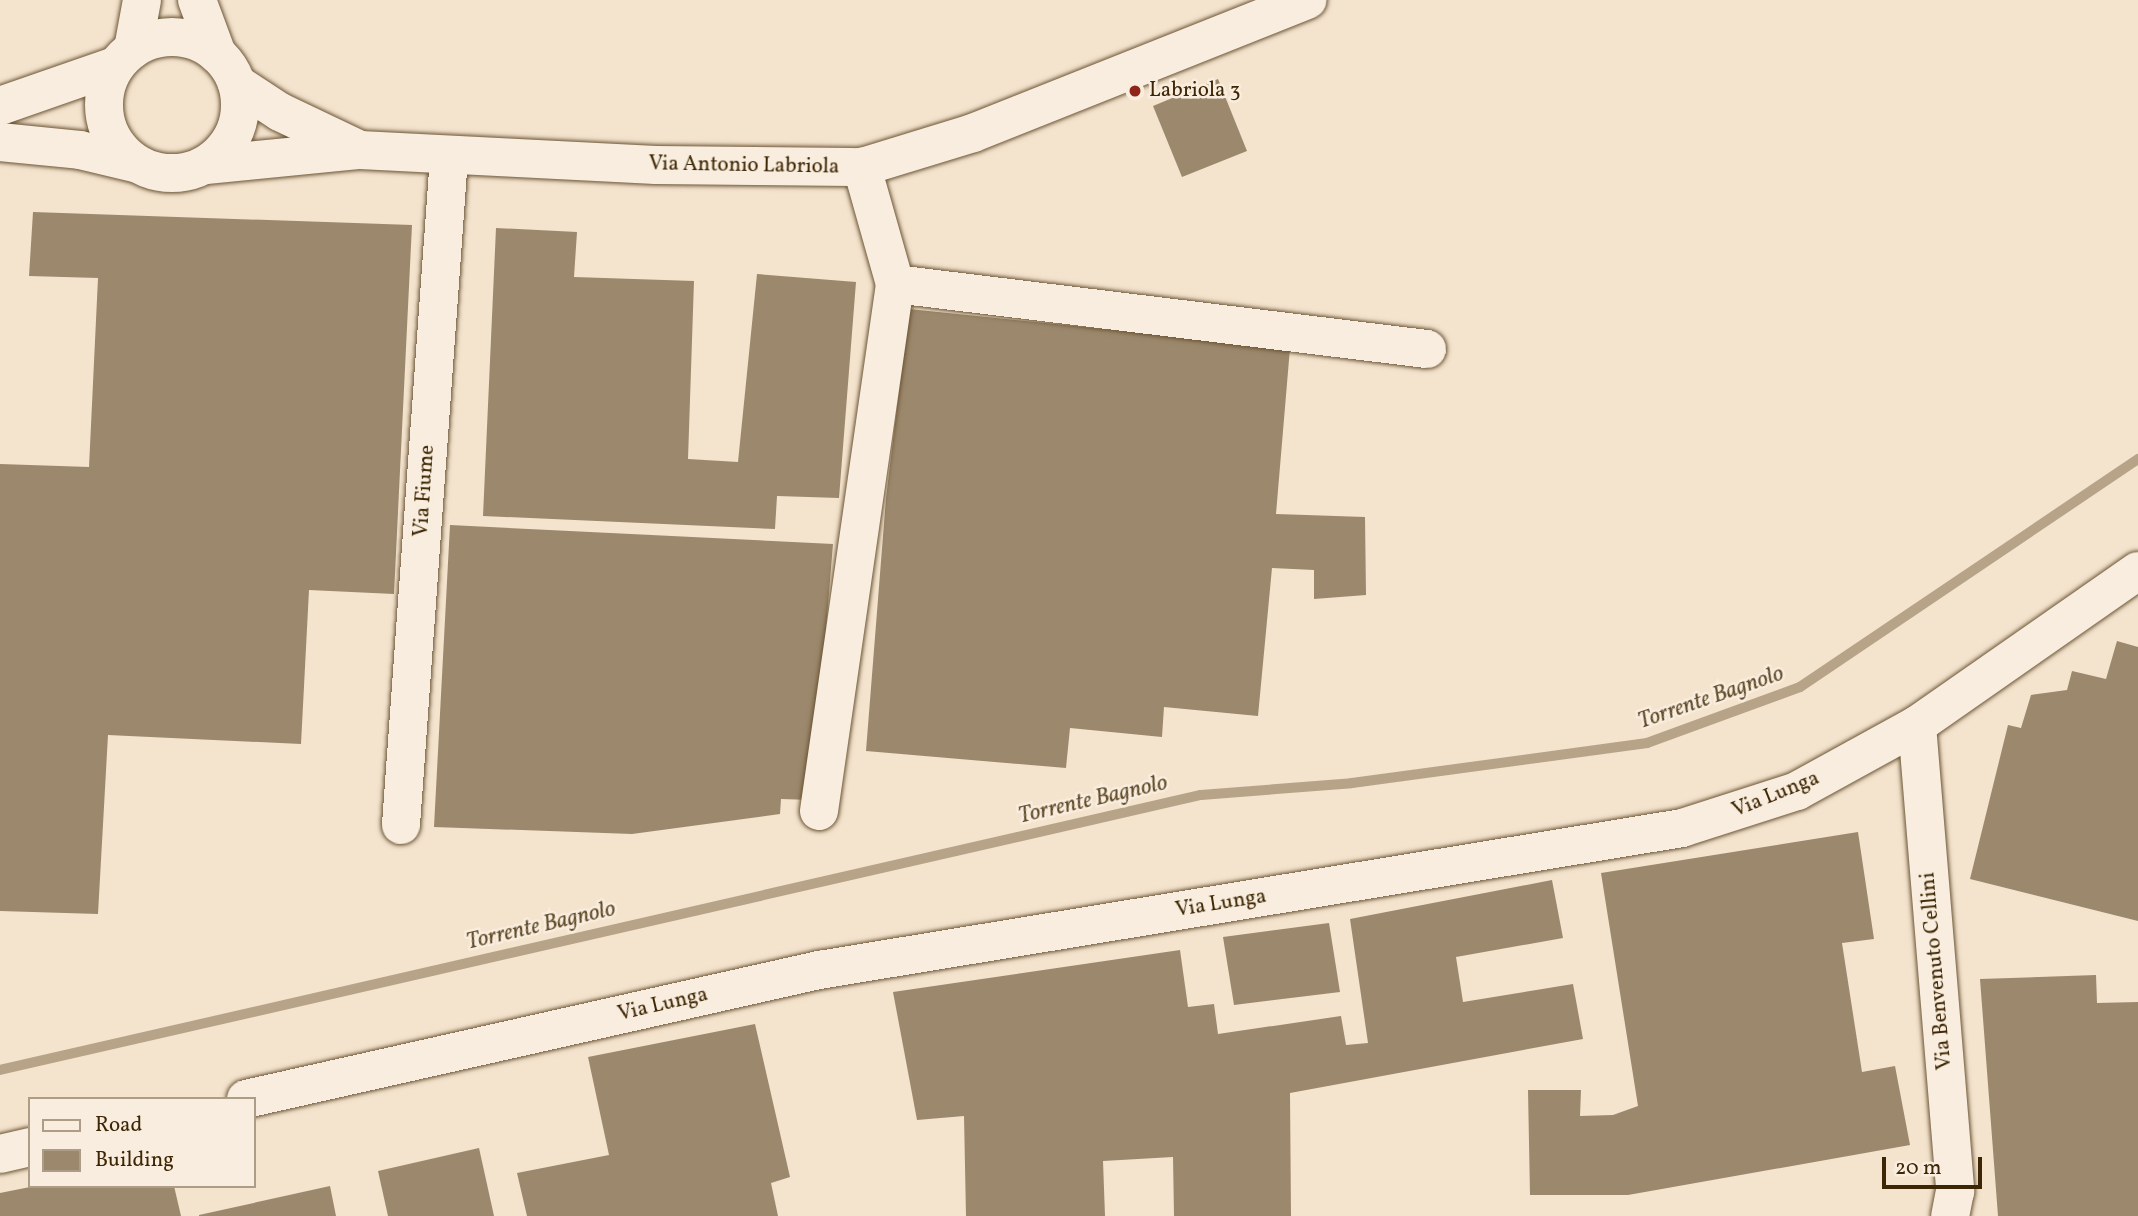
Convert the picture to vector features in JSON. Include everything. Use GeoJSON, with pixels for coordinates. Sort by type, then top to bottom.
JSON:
{"type":"FeatureCollection","features":[{"type":"Feature","properties":{"kind":"street"},"geometry":{"type":"LineString","coordinates":[[134,163],[107,127],[106,88],[124,57],[142,0]]}},
{"type":"Feature","properties":{"kind":"street"},"geometry":{"type":"LineString","coordinates":[[197,0],[227,69],[240,109],[235,133],[206,164]]}},
{"type":"Feature","properties":{"kind":"street","name":"Via Antonio Labriola"},"geometry":{"type":"LineString","coordinates":[[360,149],[449,157],[862,167],[973,133],[1308,0]]}},
{"type":"Feature","properties":{"kind":"street"},"geometry":{"type":"LineString","coordinates":[[0,106],[174,37],[227,69],[280,112],[360,149]]}},
{"type":"Feature","properties":{"kind":"street"},"geometry":{"type":"LineString","coordinates":[[0,142],[80,150],[178,174],[206,164],[360,149]]}},
{"type":"Feature","properties":{"kind":"street","name":"Via Fiume"},"geometry":{"type":"LineString","coordinates":[[401,825],[449,157]]}},
{"type":"Feature","properties":{"kind":"street"},"geometry":{"type":"LineString","coordinates":[[819,811],[895,284],[862,167]]}},
{"type":"Feature","properties":{"kind":"street"},"geometry":{"type":"LineString","coordinates":[[895,284],[1427,349]]}},
{"type":"Feature","properties":{"kind":"street","name":"Via Lunga"},"geometry":{"type":"LineString","coordinates":[[255,1097],[819,970],[1682,828],[1797,791],[1917,725],[2138,571]]}},
{"type":"Feature","properties":{"kind":"street","name":"Via Benvenuto Cellini"},"geometry":{"type":"LineString","coordinates":[[1917,725],[1955,1191],[1950,1216]]}},
{"type":"Feature","properties":{"kind":"street"},"geometry":{"type":"LineString","coordinates":[[0,1154],[28,1147]]}},
{"type":"Feature","properties":{"kind":"building"},"geometry":{"type":"Polygon","coordinates":[[[1218,79],[1247,151],[1182,177],[1153,106],[1218,79]]]}},
{"type":"Feature","properties":{"kind":"building"},"geometry":{"type":"Polygon","coordinates":[[[33,212],[412,225],[394,594],[309,590],[301,744],[108,735],[98,914],[0,911],[0,464],[89,467],[98,278],[29,276],[33,212]]]}},
{"type":"Feature","properties":{"kind":"building"},"geometry":{"type":"Polygon","coordinates":[[[496,228],[577,232],[574,277],[694,281],[688,459],[738,462],[757,274],[856,282],[839,498],[777,496],[775,529],[483,516],[496,228]]]}},
{"type":"Feature","properties":{"kind":"building"},"geometry":{"type":"Polygon","coordinates":[[[909,309],[1290,348],[1276,514],[1365,517],[1366,595],[1314,599],[1314,570],[1272,568],[1258,716],[1164,707],[1162,737],[1070,728],[1066,768],[866,751],[886,498],[909,309]]]}},
{"type":"Feature","properties":{"kind":"building"},"geometry":{"type":"Polygon","coordinates":[[[450,525],[833,544],[812,800],[781,799],[780,814],[632,834],[434,827],[450,525]]]}},
{"type":"Feature","properties":{"kind":"building"},"geometry":{"type":"Polygon","coordinates":[[[2117,641],[2138,647],[2138,921],[1970,879],[2008,725],[2021,728],[2031,695],[2067,690],[2072,671],[2106,679],[2117,641]]]}},
{"type":"Feature","properties":{"kind":"building"},"geometry":{"type":"Polygon","coordinates":[[[1858,832],[1874,939],[1842,943],[1862,1072],[1895,1066],[1910,1145],[1628,1195],[1530,1195],[1528,1090],[1581,1090],[1580,1116],[1613,1115],[1638,1106],[1601,873],[1858,832]]]}},
{"type":"Feature","properties":{"kind":"building"},"geometry":{"type":"Polygon","coordinates":[[[1552,880],[1563,938],[1456,957],[1463,1002],[1573,984],[1583,1039],[1290,1093],[1291,1216],[1174,1216],[1173,1157],[1103,1161],[1105,1216],[966,1216],[964,1116],[917,1120],[893,992],[1180,950],[1188,1007],[1214,1004],[1218,1034],[1341,1016],[1346,1045],[1368,1043],[1350,919],[1552,880]]]}},
{"type":"Feature","properties":{"kind":"building"},"geometry":{"type":"Polygon","coordinates":[[[1329,923],[1340,992],[1234,1005],[1223,937],[1329,923]]]}},
{"type":"Feature","properties":{"kind":"building"},"geometry":{"type":"Polygon","coordinates":[[[2096,975],[2097,1003],[2138,1002],[2138,1216],[1998,1216],[1980,979],[2096,975]]]}},
{"type":"Feature","properties":{"kind":"building"},"geometry":{"type":"Polygon","coordinates":[[[755,1024],[790,1177],[771,1183],[778,1216],[527,1216],[517,1173],[609,1155],[588,1057],[755,1024]]]}},
{"type":"Feature","properties":{"kind":"building"},"geometry":{"type":"Polygon","coordinates":[[[479,1148],[494,1216],[388,1216],[378,1171],[479,1148]]]}},
{"type":"Feature","properties":{"kind":"building"},"geometry":{"type":"Polygon","coordinates":[[[330,1186],[336,1216],[199,1216],[199,1215],[330,1186]]]}},
{"type":"Feature","properties":{"kind":"building"},"geometry":{"type":"Polygon","coordinates":[[[28,1187],[174,1188],[181,1216],[0,1216],[0,1193],[28,1187]]]}},
{"type":"Feature","properties":{"kind":"waterway","name":"Torrente Bagnolo"},"geometry":{"type":"LineString","coordinates":[[0,1070],[1201,795],[1352,783],[1647,743],[1800,687],[2138,459]]}},
{"type":"Feature","properties":{"kind":"place","name":"Labriola 3"},"geometry":{"type":"Point","coordinates":[1135,91]}}]}
